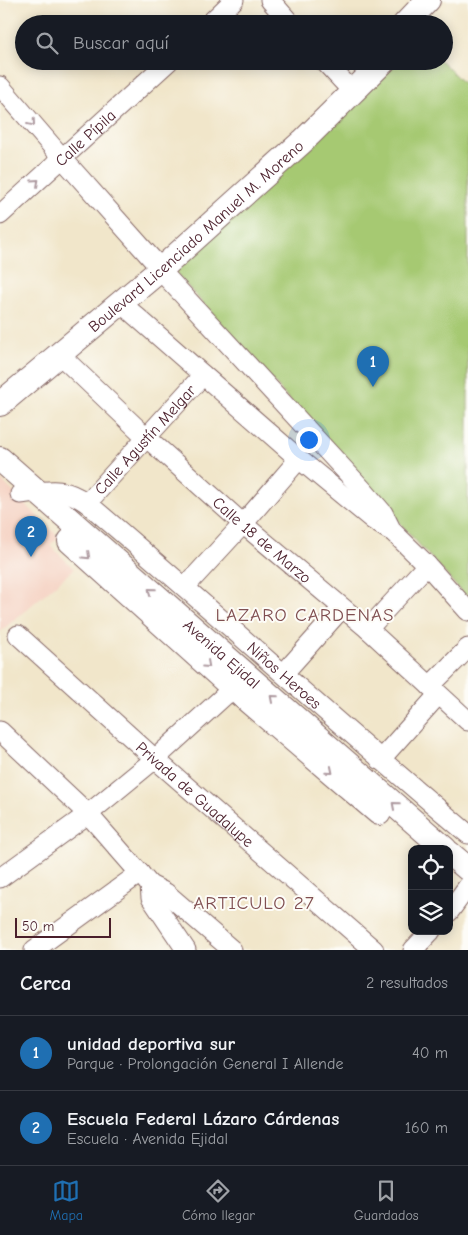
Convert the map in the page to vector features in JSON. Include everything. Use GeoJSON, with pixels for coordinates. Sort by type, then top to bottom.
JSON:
{"type":"FeatureCollection","features":[{"type":"Feature","properties":{"kind":"main road"},"geometry":{"type":"LineString","coordinates":[[414,15],[428,0]]}},
{"type":"Feature","properties":{"kind":"main road"},"geometry":{"type":"LineString","coordinates":[[428,15],[442,0]]}},
{"type":"Feature","properties":{"kind":"main road","name":"Boulevard Licenciado Manuel M. Moreno"},"geometry":{"type":"LineString","coordinates":[[349,88],[362,70]]}},
{"type":"Feature","properties":{"kind":"main road","name":"Boulevard Licenciado Manuel M. Moreno"},"geometry":{"type":"LineString","coordinates":[[0,404],[121,303],[156,265],[276,148],[372,70]]}},
{"type":"Feature","properties":{"kind":"main road","name":"Boulevard Licenciado Manuel M. Moreno"},"geometry":{"type":"LineString","coordinates":[[0,386],[156,265]]}},
{"type":"Feature","properties":{"kind":"main road","name":"Avenida Ejidal"},"geometry":{"type":"LineString","coordinates":[[0,459],[29,493],[115,583],[233,688],[417,845]]}},
{"type":"Feature","properties":{"kind":"main road","name":"Avenida Ejidal"},"geometry":{"type":"LineString","coordinates":[[0,475],[29,493],[440,845]]}},
{"type":"Feature","properties":{"kind":"main road"},"geometry":{"type":"LineString","coordinates":[[453,865],[461,890]]}},
{"type":"Feature","properties":{"kind":"street"},"geometry":{"type":"LineString","coordinates":[[218,15],[234,0]]}},
{"type":"Feature","properties":{"kind":"street"},"geometry":{"type":"LineString","coordinates":[[270,0],[283,15]]}},
{"type":"Feature","properties":{"kind":"street","name":"Calle Pípila"},"geometry":{"type":"LineString","coordinates":[[0,215],[159,70]]}},
{"type":"Feature","properties":{"kind":"street"},"geometry":{"type":"LineString","coordinates":[[332,70],[349,88]]}},
{"type":"Feature","properties":{"kind":"street"},"geometry":{"type":"LineString","coordinates":[[0,86],[156,265],[364,491],[383,513],[392,531]]}},
{"type":"Feature","properties":{"kind":"street"},"geometry":{"type":"LineString","coordinates":[[121,303],[299,459],[373,520],[392,531],[427,565],[468,611]]}},
{"type":"Feature","properties":{"kind":"street","name":"Calle 18 de Marzo"},"geometry":{"type":"LineString","coordinates":[[60,355],[146,437],[243,524],[368,629],[468,722]]}},
{"type":"Feature","properties":{"kind":"street","name":"Calle Agustín Melgar"},"geometry":{"type":"LineString","coordinates":[[87,503],[203,375]]}},
{"type":"Feature","properties":{"kind":"street"},"geometry":{"type":"LineString","coordinates":[[185,587],[299,459]]}},
{"type":"Feature","properties":{"kind":"street","name":"Niños Heroes"},"geometry":{"type":"LineString","coordinates":[[29,493],[65,491],[87,503],[284,673],[380,760],[468,834]]}},
{"type":"Feature","properties":{"kind":"street"},"geometry":{"type":"LineString","coordinates":[[368,629],[427,565]]}},
{"type":"Feature","properties":{"kind":"street"},"geometry":{"type":"LineString","coordinates":[[284,673],[342,608]]}},
{"type":"Feature","properties":{"kind":"street","name":"Privada de Guadalupe"},"geometry":{"type":"LineString","coordinates":[[18,635],[155,759],[374,950]]}},
{"type":"Feature","properties":{"kind":"street"},"geometry":{"type":"LineString","coordinates":[[380,760],[468,648]]}},
{"type":"Feature","properties":{"kind":"street"},"geometry":{"type":"LineString","coordinates":[[0,878],[88,814],[155,759],[233,688]]}},
{"type":"Feature","properties":{"kind":"street"},"geometry":{"type":"LineString","coordinates":[[0,731],[88,814],[145,879],[166,893],[232,950]]}},
{"type":"Feature","properties":{"kind":"street"},"geometry":{"type":"LineString","coordinates":[[145,879],[151,898],[180,948]]}},
{"type":"Feature","properties":{"kind":"street"},"geometry":{"type":"LineString","coordinates":[[34,950],[145,879]]}},
{"type":"Feature","properties":{"kind":"street"},"geometry":{"type":"LineString","coordinates":[[412,950],[426,935]]}},
{"type":"Feature","properties":{"kind":"shaded area"},"geometry":{"type":"Polygon","coordinates":[[[0,479],[59,537],[50,545],[74,569],[0,632],[0,479]]]}},
{"type":"Feature","properties":{"kind":"green space"},"geometry":{"type":"Polygon","coordinates":[[[390,70],[450,70],[468,88],[468,599],[172,269],[390,70]]]}},
{"type":"Feature","properties":{"kind":"place","name":"unidad deportiva sur"},"geometry":{"type":"Point","coordinates":[373,387]}},
{"type":"Feature","properties":{"kind":"place","name":"Escuela Federal Lázaro Cárdenas"},"geometry":{"type":"Point","coordinates":[31,557]}},
{"type":"Feature","properties":{"kind":"district","name":"LAZARO CARDENAS"},"geometry":{"type":"Point","coordinates":[305,614]}},
{"type":"Feature","properties":{"kind":"district","name":"ARTICULO 27"},"geometry":{"type":"Point","coordinates":[254,902]}}]}
